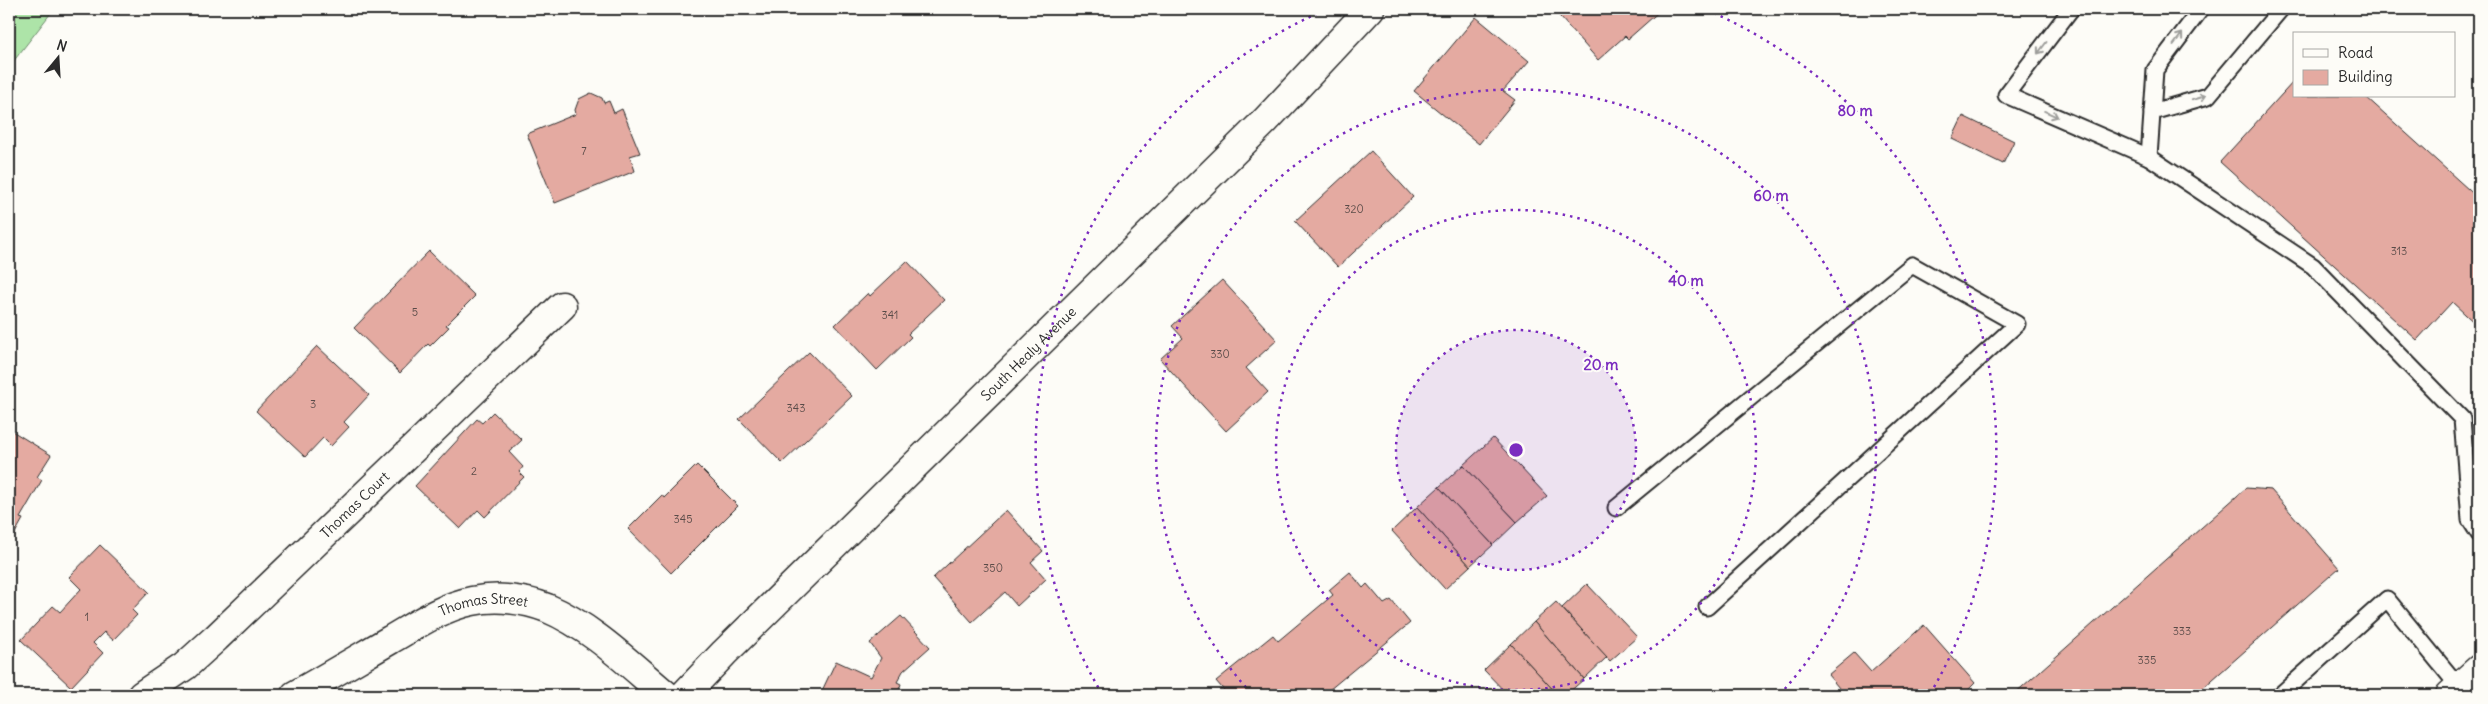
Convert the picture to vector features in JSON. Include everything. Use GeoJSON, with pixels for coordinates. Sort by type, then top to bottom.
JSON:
{"type":"FeatureCollection","features":[{"type":"Feature","properties":{"kind":"street","name":"South Healy Avenue"},"geometry":{"type":"LineString","coordinates":[[684,695],[724,653],[1266,120],[1370,9]]}},
{"type":"Feature","properties":{"kind":"street","name":"Thomas Court"},"geometry":{"type":"LineString","coordinates":[[142,695],[185,666],[216,638],[562,306]]}},
{"type":"Feature","properties":{"kind":"street","name":"Thomas Street"},"geometry":{"type":"LineString","coordinates":[[295,695],[442,612],[473,601],[497,599],[530,603],[546,608],[568,619],[617,653],[666,695]]}},
{"type":"Feature","properties":{"kind":"street"},"geometry":{"type":"LineString","coordinates":[[2455,691],[2479,669]]}},
{"type":"Feature","properties":{"kind":"lane"},"geometry":{"type":"LineString","coordinates":[[2071,9],[2006,95],[2149,157],[2313,266],[2462,419],[2474,515],[2479,534]]}},
{"type":"Feature","properties":{"kind":"lane"},"geometry":{"type":"LineString","coordinates":[[2149,157],[2155,70],[2201,9]]}},
{"type":"Feature","properties":{"kind":"lane"},"geometry":{"type":"LineString","coordinates":[[2152,112],[2208,96],[2281,9]]}},
{"type":"Feature","properties":{"kind":"lane"},"geometry":{"type":"LineString","coordinates":[[1616,508],[1912,265],[2017,324],[1707,607]]}},
{"type":"Feature","properties":{"kind":"lane"},"geometry":{"type":"LineString","coordinates":[[2280,695],[2388,599],[2455,691]]}},
{"type":"Feature","properties":{"kind":"green space"},"geometry":{"type":"Polygon","coordinates":[[[9,9],[54,9],[9,67],[9,9]]]}},
{"type":"Feature","properties":{"kind":"building"},"geometry":{"type":"Polygon","coordinates":[[[1553,9],[1662,9],[1628,39],[1625,36],[1598,60],[1553,9]]]}},
{"type":"Feature","properties":{"kind":"building"},"geometry":{"type":"Polygon","coordinates":[[[1476,17],[1529,61],[1503,91],[1515,100],[1479,144],[1414,91],[1476,17]]]}},
{"type":"Feature","properties":{"kind":"building"},"geometry":{"type":"Polygon","coordinates":[[[2293,82],[2293,98],[2367,98],[2479,199],[2479,327],[2452,302],[2417,340],[2220,162],[2293,82]]]}},
{"type":"Feature","properties":{"kind":"building"},"geometry":{"type":"Polygon","coordinates":[[[591,93],[602,98],[604,103],[609,101],[614,113],[622,109],[640,153],[630,156],[635,171],[555,203],[527,134],[576,114],[575,110],[579,99],[591,93]]]}},
{"type":"Feature","properties":{"kind":"building"},"geometry":{"type":"Polygon","coordinates":[[[1963,116],[2014,141],[2003,164],[1952,139],[1963,116]]]}},
{"type":"Feature","properties":{"kind":"building"},"geometry":{"type":"Polygon","coordinates":[[[1371,151],[1413,197],[1338,267],[1295,221],[1371,151]]]}},
{"type":"Feature","properties":{"kind":"building"},"geometry":{"type":"Polygon","coordinates":[[[429,251],[475,296],[446,325],[449,327],[430,346],[428,344],[400,373],[354,328],[429,251]]]}},
{"type":"Feature","properties":{"kind":"building"},"geometry":{"type":"Polygon","coordinates":[[[907,261],[944,300],[908,334],[911,337],[877,370],[835,325],[868,293],[870,296],[907,261]]]}},
{"type":"Feature","properties":{"kind":"building"},"geometry":{"type":"Polygon","coordinates":[[[1222,280],[1277,340],[1246,368],[1268,392],[1226,431],[1160,359],[1183,338],[1172,326],[1222,280]]]}},
{"type":"Feature","properties":{"kind":"building"},"geometry":{"type":"Polygon","coordinates":[[[317,346],[369,395],[344,422],[349,427],[331,446],[323,438],[305,457],[256,411],[317,346]]]}},
{"type":"Feature","properties":{"kind":"building"},"geometry":{"type":"Polygon","coordinates":[[[809,352],[852,396],[782,463],[739,419],[809,352]]]}},
{"type":"Feature","properties":{"kind":"building"},"geometry":{"type":"Polygon","coordinates":[[[493,412],[522,440],[509,452],[523,467],[519,472],[524,477],[485,517],[478,510],[460,529],[415,486],[477,419],[482,423],[493,412]]]}},
{"type":"Feature","properties":{"kind":"building"},"geometry":{"type":"Polygon","coordinates":[[[9,429],[51,455],[37,477],[42,480],[20,518],[23,519],[9,544],[9,429]]]}},
{"type":"Feature","properties":{"kind":"building"},"geometry":{"type":"Polygon","coordinates":[[[1493,438],[1547,496],[1517,522],[1463,465],[1493,438]]]}},
{"type":"Feature","properties":{"kind":"building"},"geometry":{"type":"Polygon","coordinates":[[[697,465],[738,506],[671,573],[628,529],[662,495],[664,498],[697,465]]]}},
{"type":"Feature","properties":{"kind":"building"},"geometry":{"type":"Polygon","coordinates":[[[1463,465],[1517,522],[1493,545],[1439,487],[1463,465]]]}},
{"type":"Feature","properties":{"kind":"building"},"geometry":{"type":"Polygon","coordinates":[[[1439,487],[1493,545],[1470,566],[1417,507],[1439,487]]]}},
{"type":"Feature","properties":{"kind":"building"},"geometry":{"type":"Polygon","coordinates":[[[2246,488],[2271,490],[2339,568],[2195,695],[2013,695],[2246,488]]]}},
{"type":"Feature","properties":{"kind":"building"},"geometry":{"type":"Polygon","coordinates":[[[1417,507],[1470,566],[1445,589],[1392,531],[1417,507]]]}},
{"type":"Feature","properties":{"kind":"building"},"geometry":{"type":"Polygon","coordinates":[[[1006,510],[1043,551],[1031,562],[1046,579],[1017,606],[1005,592],[972,622],[933,578],[1006,510]]]}},
{"type":"Feature","properties":{"kind":"building"},"geometry":{"type":"Polygon","coordinates":[[[100,545],[149,592],[132,610],[137,615],[113,640],[104,632],[93,643],[103,653],[71,687],[21,640],[53,606],[60,612],[81,589],[69,577],[100,545]]]}},
{"type":"Feature","properties":{"kind":"building"},"geometry":{"type":"Polygon","coordinates":[[[1350,572],[1363,588],[1367,584],[1384,604],[1391,600],[1410,623],[1323,695],[1228,695],[1216,681],[1273,635],[1278,641],[1333,595],[1329,590],[1350,572]]]}},
{"type":"Feature","properties":{"kind":"building"},"geometry":{"type":"Polygon","coordinates":[[[1587,584],[1637,637],[1610,661],[1562,608],[1587,584]]]}},
{"type":"Feature","properties":{"kind":"building"},"geometry":{"type":"Polygon","coordinates":[[[1556,602],[1607,657],[1584,679],[1534,622],[1556,602]]]}},
{"type":"Feature","properties":{"kind":"building"},"geometry":{"type":"Polygon","coordinates":[[[901,616],[930,647],[903,671],[897,682],[901,684],[897,695],[820,695],[836,661],[871,677],[881,658],[870,643],[901,616]]]}},
{"type":"Feature","properties":{"kind":"building"},"geometry":{"type":"Polygon","coordinates":[[[1534,622],[1584,679],[1566,695],[1558,695],[1511,644],[1534,622]]]}},
{"type":"Feature","properties":{"kind":"building"},"geometry":{"type":"Polygon","coordinates":[[[1924,625],[1975,683],[1963,695],[1845,695],[1828,675],[1854,653],[1871,672],[1924,625]]]}},
{"type":"Feature","properties":{"kind":"building"},"geometry":{"type":"Polygon","coordinates":[[[1511,644],[1558,695],[1508,695],[1484,670],[1511,644]]]}}]}
